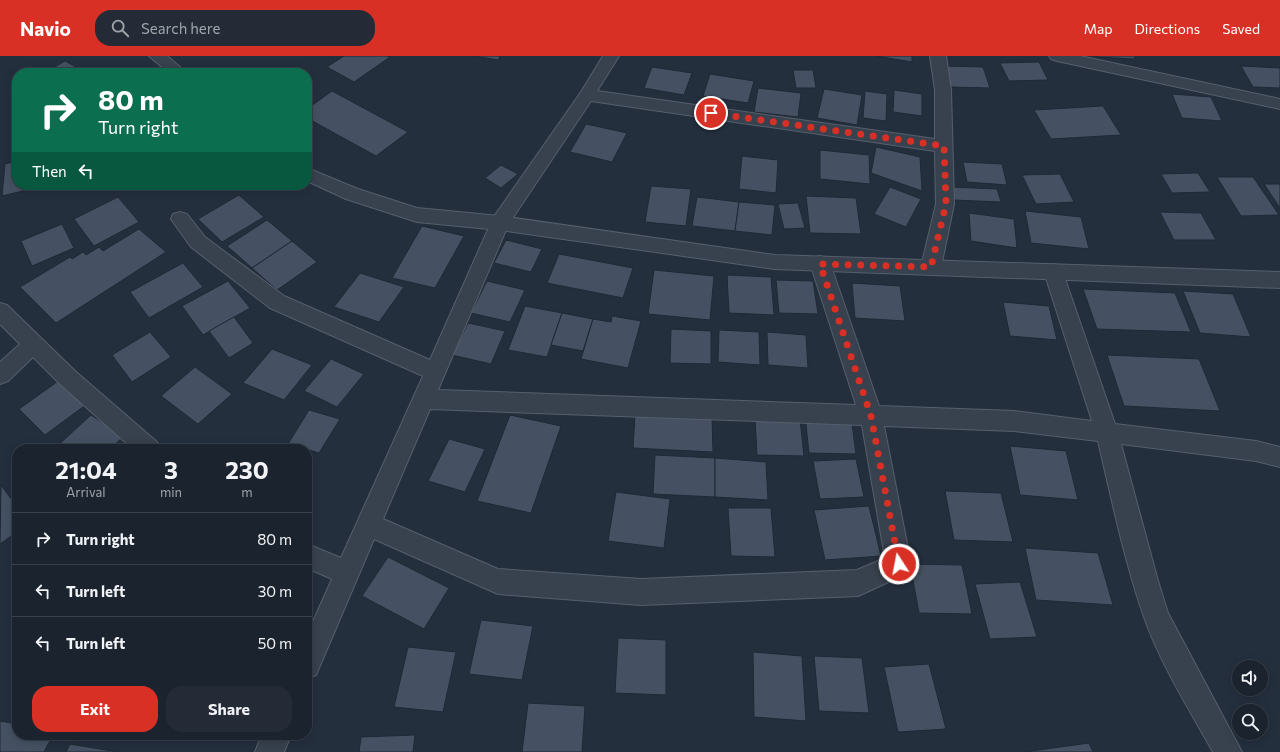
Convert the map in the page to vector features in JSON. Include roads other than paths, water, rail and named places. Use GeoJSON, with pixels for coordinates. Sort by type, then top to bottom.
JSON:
{"type":"FeatureCollection","features":[{"type":"Feature","properties":{"kind":"street"},"geometry":{"type":"LineString","coordinates":[[157,56],[173,68]]}},
{"type":"Feature","properties":{"kind":"street"},"geometry":{"type":"LineString","coordinates":[[312,655],[500,223],[587,95],[611,56]]}},
{"type":"Feature","properties":{"kind":"street"},"geometry":{"type":"LineString","coordinates":[[931,267],[946,204],[943,90],[938,56]]}},
{"type":"Feature","properties":{"kind":"street"},"geometry":{"type":"LineString","coordinates":[[1057,56],[1280,104]]}},
{"type":"Feature","properties":{"kind":"street"},"geometry":{"type":"LineString","coordinates":[[587,95],[944,146]]}},
{"type":"Feature","properties":{"kind":"street"},"geometry":{"type":"LineString","coordinates":[[312,176],[352,194],[417,215],[500,223],[775,262],[1280,280]]}},
{"type":"Feature","properties":{"kind":"street"},"geometry":{"type":"LineString","coordinates":[[180,219],[198,242],[276,302],[436,372]]}},
{"type":"Feature","properties":{"kind":"street"},"geometry":{"type":"LineString","coordinates":[[369,525],[498,581],[641,592],[858,583],[899,564],[871,416],[820,264]]}},
{"type":"Feature","properties":{"kind":"street"},"geometry":{"type":"LineString","coordinates":[[1054,272],[1107,433],[1145,581],[1158,618],[1177,659],[1228,752]]}},
{"type":"Feature","properties":{"kind":"street"},"geometry":{"type":"LineString","coordinates":[[0,311],[67,377],[143,444]]}},
{"type":"Feature","properties":{"kind":"street"},"geometry":{"type":"LineString","coordinates":[[0,375],[33,344]]}},
{"type":"Feature","properties":{"kind":"street"},"geometry":{"type":"LineString","coordinates":[[424,399],[1014,421],[1256,451],[1280,457]]}},
{"type":"Feature","properties":{"kind":"street"},"geometry":{"type":"LineString","coordinates":[[312,558],[348,573]]}},
{"type":"Feature","properties":{"kind":"street"},"geometry":{"type":"LineString","coordinates":[[269,752],[275,740]]}}]}
